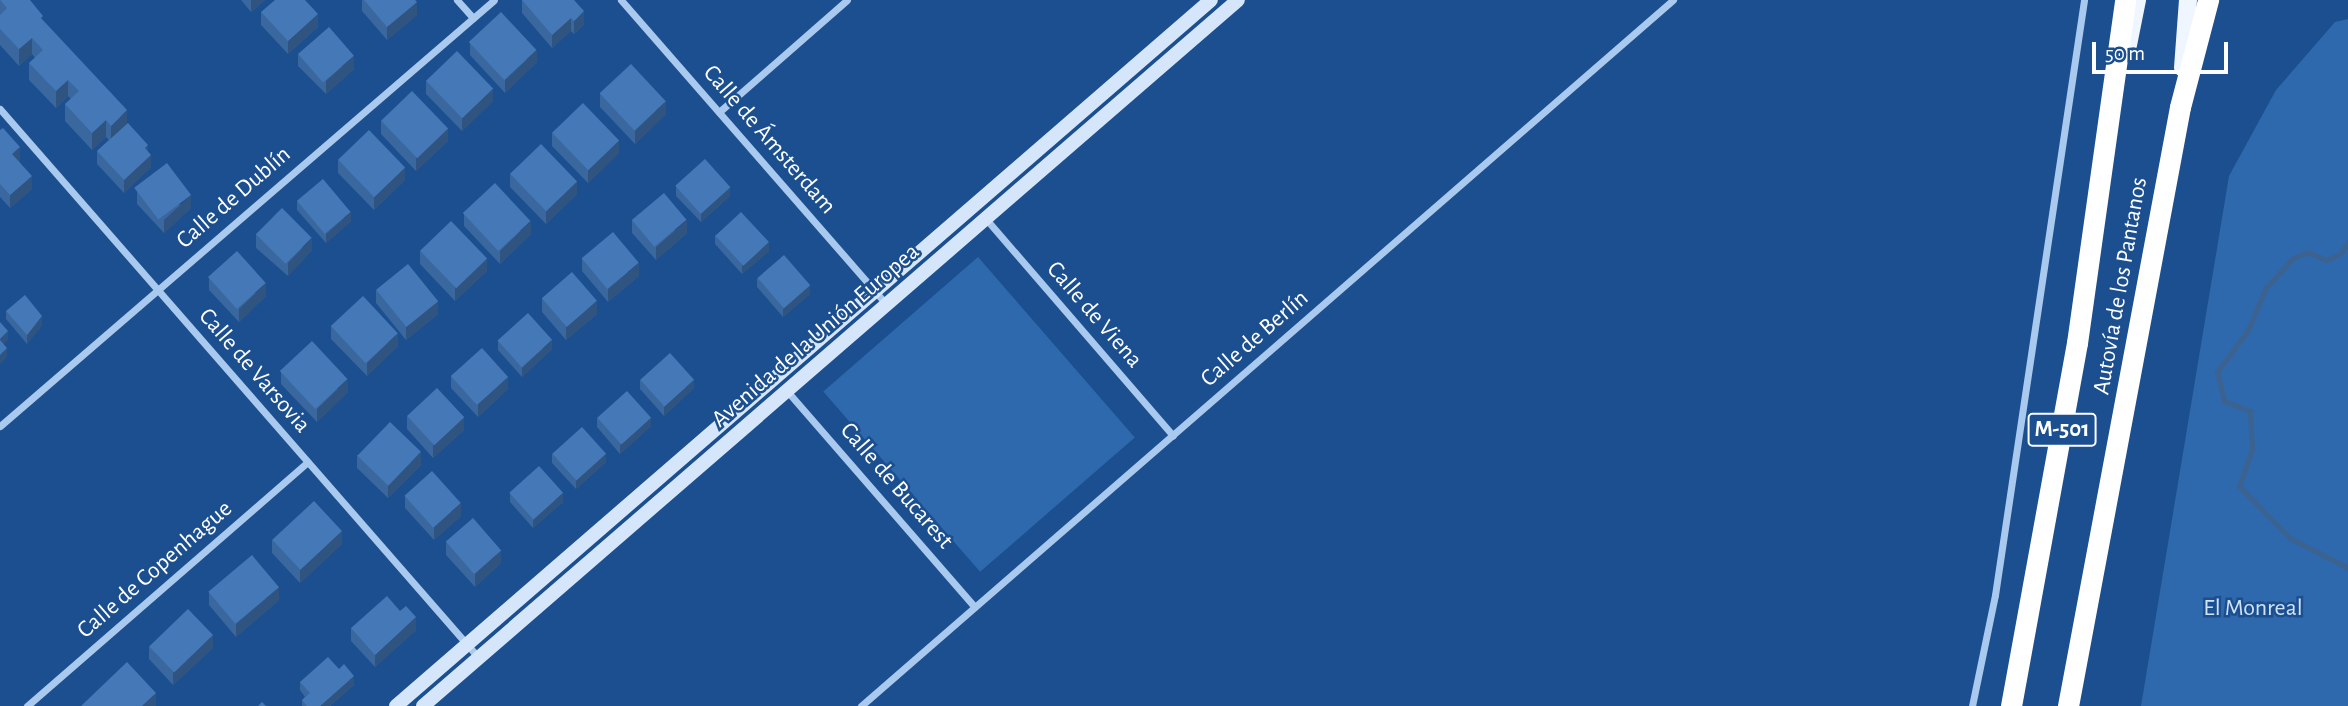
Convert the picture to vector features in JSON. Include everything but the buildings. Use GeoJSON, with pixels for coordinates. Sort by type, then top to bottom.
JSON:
{"type":"FeatureCollection","features":[{"type":"Feature","properties":{"kind":"highway","name":"Autovía de los Pantanos"},"geometry":{"type":"LineString","coordinates":[[2011,706],[2074,357],[2125,0]]}},
{"type":"Feature","properties":{"kind":"highway","name":"Autovía de los Pantanos"},"geometry":{"type":"LineString","coordinates":[[2068,706],[2180,107],[2208,0]]}},
{"type":"Feature","properties":{"kind":"main road"},"geometry":{"type":"LineString","coordinates":[[2105,152],[2137,0]]}},
{"type":"Feature","properties":{"kind":"main road"},"geometry":{"type":"LineString","coordinates":[[2180,107],[2188,0]]}},
{"type":"Feature","properties":{"kind":"street"},"geometry":{"type":"LineString","coordinates":[[457,0],[473,18]]}},
{"type":"Feature","properties":{"kind":"street","name":"Calle de Dublín"},"geometry":{"type":"LineString","coordinates":[[0,426],[494,0]]}},
{"type":"Feature","properties":{"kind":"street","name":"Calle de Ámsterdam"},"geometry":{"type":"LineString","coordinates":[[621,0],[887,305]]}},
{"type":"Feature","properties":{"kind":"street"},"geometry":{"type":"LineString","coordinates":[[719,112],[847,0]]}},
{"type":"Feature","properties":{"kind":"street","name":"Avenida de la Unión Europea"},"geometry":{"type":"LineString","coordinates":[[396,706],[1210,0]]}},
{"type":"Feature","properties":{"kind":"street","name":"Avenida de la Unión Europea"},"geometry":{"type":"LineString","coordinates":[[423,706],[1238,0]]}},
{"type":"Feature","properties":{"kind":"street","name":"Calle de Berlín"},"geometry":{"type":"LineString","coordinates":[[861,706],[1673,0]]}},
{"type":"Feature","properties":{"kind":"street"},"geometry":{"type":"LineString","coordinates":[[1972,706],[1995,595],[2084,0]]}},
{"type":"Feature","properties":{"kind":"street","name":"Calle de Varsovia"},"geometry":{"type":"LineString","coordinates":[[0,109],[159,288],[479,658]]}},
{"type":"Feature","properties":{"kind":"street","name":"Calle de Viena"},"geometry":{"type":"LineString","coordinates":[[986,219],[1173,436]]}},
{"type":"Feature","properties":{"kind":"street","name":"Calle de Bucarest"},"geometry":{"type":"LineString","coordinates":[[787,391],[975,607]]}},
{"type":"Feature","properties":{"kind":"street","name":"Calle de Copenhague"},"geometry":{"type":"LineString","coordinates":[[27,706],[308,463]]}},
{"type":"Feature","properties":{"kind":"green space","name":"El Monreal"},"geometry":{"type":"Polygon","coordinates":[[[2348,19],[2348,706],[2141,706],[2229,176],[2276,90],[2335,22],[2348,19]]]}},
{"type":"Feature","properties":{"kind":"green space"},"geometry":{"type":"Polygon","coordinates":[[[978,257],[1135,437],[980,572],[823,391],[978,257]]]}},
{"type":"Feature","properties":{"kind":"waterway"},"geometry":{"type":"LineString","coordinates":[[2348,242],[2341,253],[2326,260],[2308,252],[2293,258],[2265,289],[2248,330],[2217,372],[2224,401],[2250,411],[2252,449],[2239,486],[2290,538],[2348,568]]}}]}
